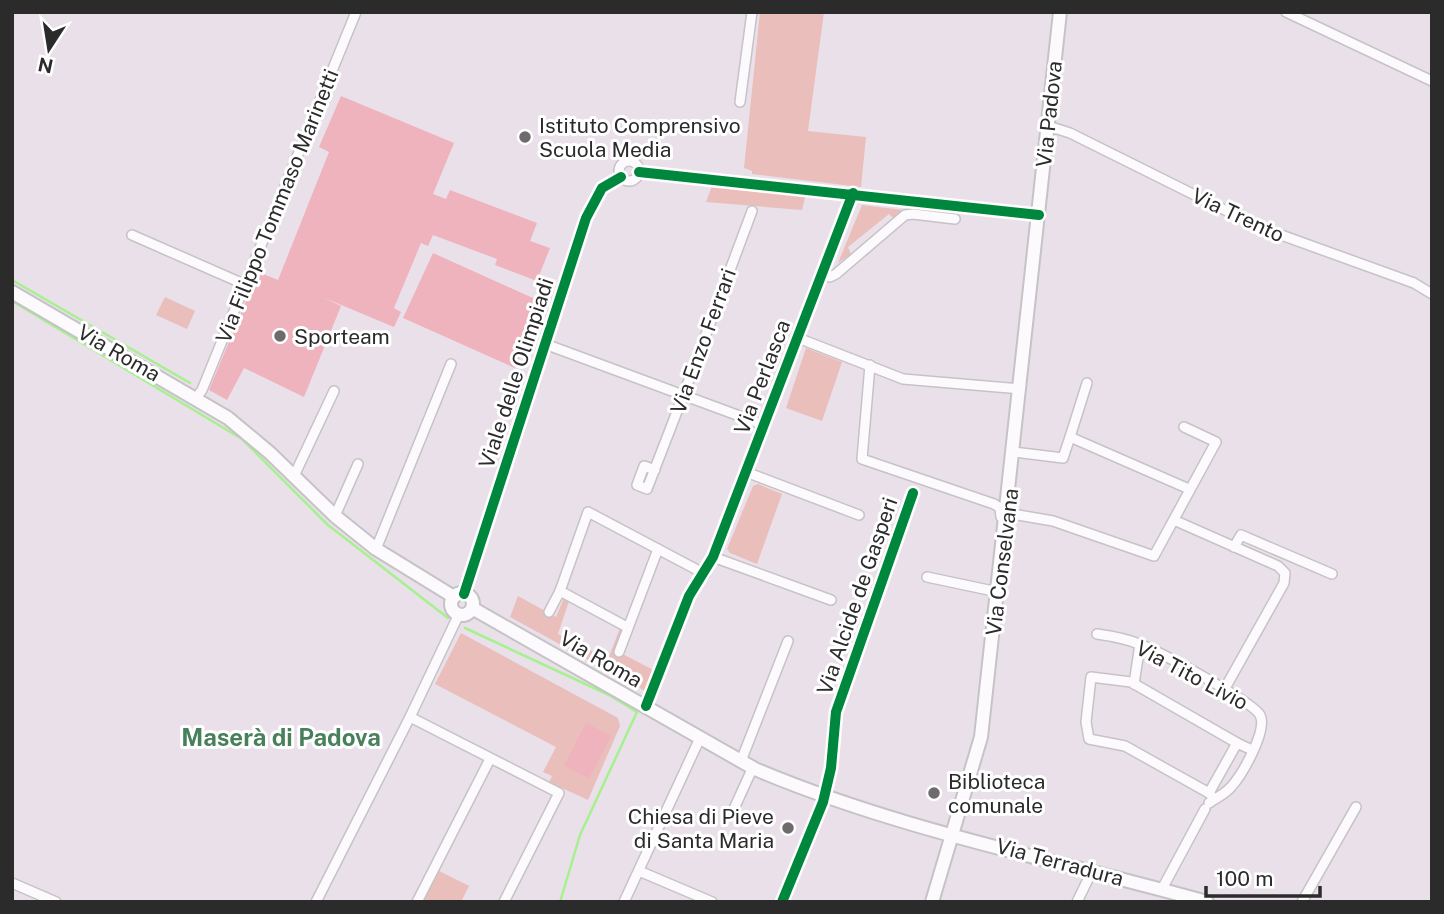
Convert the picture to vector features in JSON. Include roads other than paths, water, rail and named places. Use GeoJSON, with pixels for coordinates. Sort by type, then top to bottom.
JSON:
{"type":"FeatureCollection","features":[{"type":"Feature","properties":{"kind":"main road","name":"Via Padova"},"geometry":{"type":"LineString","coordinates":[[1039,215],[1060,12]]}},
{"type":"Feature","properties":{"kind":"main road","name":"Via Conselvana"},"geometry":{"type":"LineString","coordinates":[[932,902],[981,737],[1039,215]]}},
{"type":"Feature","properties":{"kind":"main road","name":"Via Roma"},"geometry":{"type":"LineString","coordinates":[[12,292],[196,398],[249,435],[335,516],[376,550],[459,595]]}},
{"type":"Feature","properties":{"kind":"main road"},"geometry":{"type":"LineString","coordinates":[[459,595],[470,598],[472,608],[459,614],[452,607],[459,595]]}},
{"type":"Feature","properties":{"kind":"main road","name":"Via Roma"},"geometry":{"type":"LineString","coordinates":[[472,608],[747,764],[825,795]]}},
{"type":"Feature","properties":{"kind":"main road","name":"Via Terradura"},"geometry":{"type":"LineString","coordinates":[[825,795],[954,834],[1207,902]]}},
{"type":"Feature","properties":{"kind":"street","name":"Via Filippo Tommaso Marinetti"},"geometry":{"type":"LineString","coordinates":[[196,398],[202,390],[246,285],[356,12]]}},
{"type":"Feature","properties":{"kind":"street"},"geometry":{"type":"LineString","coordinates":[[740,102],[752,12]]}},
{"type":"Feature","properties":{"kind":"street"},"geometry":{"type":"LineString","coordinates":[[1286,12],[1432,80]]}},
{"type":"Feature","properties":{"kind":"street","name":"Via Trento"},"geometry":{"type":"LineString","coordinates":[[1048,126],[1070,133],[1259,227],[1414,283],[1432,294]]}},
{"type":"Feature","properties":{"kind":"street"},"geometry":{"type":"LineString","coordinates":[[627,161],[636,164],[639,172],[632,180],[621,177],[620,168],[627,161]]}},
{"type":"Feature","properties":{"kind":"street"},"geometry":{"type":"LineString","coordinates":[[639,172],[1039,215]]}},
{"type":"Feature","properties":{"kind":"street","name":"Viale delle Olimpiadi"},"geometry":{"type":"LineString","coordinates":[[459,595],[590,206],[603,188],[621,177]]}},
{"type":"Feature","properties":{"kind":"street","name":"Via Perlasca"},"geometry":{"type":"LineString","coordinates":[[646,706],[689,596],[713,557],[853,193]]}},
{"type":"Feature","properties":{"kind":"street","name":"Via Enzo Ferrari"},"geometry":{"type":"LineString","coordinates":[[654,470],[752,211]]}},
{"type":"Feature","properties":{"kind":"street"},"geometry":{"type":"LineString","coordinates":[[824,270],[830,277],[905,215],[955,219]]}},
{"type":"Feature","properties":{"kind":"street"},"geometry":{"type":"LineString","coordinates":[[132,235],[246,285]]}},
{"type":"Feature","properties":{"kind":"street","name":"Via Perlasca"},"geometry":{"type":"LineString","coordinates":[[798,338],[903,379],[1020,389]]}},
{"type":"Feature","properties":{"kind":"street"},"geometry":{"type":"LineString","coordinates":[[545,344],[764,425]]}},
{"type":"Feature","properties":{"kind":"street"},"geometry":{"type":"LineString","coordinates":[[376,550],[451,364]]}},
{"type":"Feature","properties":{"kind":"street"},"geometry":{"type":"LineString","coordinates":[[870,365],[862,459],[998,506],[1001,512],[1000,529],[1004,537]]}},
{"type":"Feature","properties":{"kind":"street"},"geometry":{"type":"LineString","coordinates":[[1014,452],[1063,458],[1087,383]]}},
{"type":"Feature","properties":{"kind":"street"},"geometry":{"type":"LineString","coordinates":[[294,476],[334,391]]}},
{"type":"Feature","properties":{"kind":"street"},"geometry":{"type":"LineString","coordinates":[[1007,513],[1053,521],[1154,556],[1176,521],[1189,489],[1216,442],[1184,427]]}},
{"type":"Feature","properties":{"kind":"street"},"geometry":{"type":"LineString","coordinates":[[1070,437],[1189,489]]}},
{"type":"Feature","properties":{"kind":"street"},"geometry":{"type":"LineString","coordinates":[[335,516],[358,464]]}},
{"type":"Feature","properties":{"kind":"street"},"geometry":{"type":"LineString","coordinates":[[746,472],[859,515]]}},
{"type":"Feature","properties":{"kind":"street","name":"Via Alcide de Gasperi"},"geometry":{"type":"LineString","coordinates":[[782,902],[825,795],[833,755],[836,712],[914,493]]}},
{"type":"Feature","properties":{"kind":"street"},"geometry":{"type":"LineString","coordinates":[[549,612],[560,591],[588,512],[705,574]]}},
{"type":"Feature","properties":{"kind":"street"},"geometry":{"type":"LineString","coordinates":[[1176,521],[1278,566],[1285,573],[1285,579],[1224,690]]}},
{"type":"Feature","properties":{"kind":"street"},"geometry":{"type":"LineString","coordinates":[[1234,547],[1241,535],[1332,575]]}},
{"type":"Feature","properties":{"kind":"street"},"geometry":{"type":"LineString","coordinates":[[619,652],[658,550]]}},
{"type":"Feature","properties":{"kind":"street"},"geometry":{"type":"LineString","coordinates":[[713,557],[831,600]]}},
{"type":"Feature","properties":{"kind":"street"},"geometry":{"type":"LineString","coordinates":[[927,577],[999,593]]}},
{"type":"Feature","properties":{"kind":"street"},"geometry":{"type":"LineString","coordinates":[[560,591],[627,627]]}},
{"type":"Feature","properties":{"kind":"street"},"geometry":{"type":"LineString","coordinates":[[316,902],[411,717],[459,614]]}},
{"type":"Feature","properties":{"kind":"street","name":"Via Tito Livio"},"geometry":{"type":"LineString","coordinates":[[1097,634],[1140,644],[1224,690],[1254,707],[1261,716],[1264,727],[1231,787],[1209,801],[1162,890]]}},
{"type":"Feature","properties":{"kind":"street"},"geometry":{"type":"LineString","coordinates":[[733,811],[788,641]]}},
{"type":"Feature","properties":{"kind":"street"},"geometry":{"type":"LineString","coordinates":[[1134,684],[1140,644]]}},
{"type":"Feature","properties":{"kind":"street"},"geometry":{"type":"LineString","coordinates":[[1237,743],[1209,801],[1125,746],[1089,739],[1086,722],[1091,677],[1134,684],[1252,750]]}},
{"type":"Feature","properties":{"kind":"street"},"geometry":{"type":"LineString","coordinates":[[411,717],[559,793],[504,902]]}},
{"type":"Feature","properties":{"kind":"street"},"geometry":{"type":"LineString","coordinates":[[624,902],[700,738]]}},
{"type":"Feature","properties":{"kind":"street"},"geometry":{"type":"LineString","coordinates":[[417,902],[490,759]]}},
{"type":"Feature","properties":{"kind":"street"},"geometry":{"type":"LineString","coordinates":[[1302,902],[1356,807]]}},
{"type":"Feature","properties":{"kind":"street"},"geometry":{"type":"LineString","coordinates":[[639,871],[712,902]]}},
{"type":"Feature","properties":{"kind":"street"},"geometry":{"type":"LineString","coordinates":[[1077,902],[1092,871]]}},
{"type":"Feature","properties":{"kind":"street"},"geometry":{"type":"LineString","coordinates":[[12,883],[56,902]]}},
{"type":"Feature","properties":{"kind":"waterway"},"geometry":{"type":"LineString","coordinates":[[12,280],[190,383]]}},
{"type":"Feature","properties":{"kind":"waterway"},"geometry":{"type":"LineString","coordinates":[[12,301],[242,439],[328,525],[448,618]]}},
{"type":"Feature","properties":{"kind":"waterway"},"geometry":{"type":"LineString","coordinates":[[465,628],[609,695],[637,712],[580,835],[560,902]]}},
{"type":"Feature","properties":{"kind":"place","name":"Istituto Comprensivo Scuola Media"},"geometry":{"type":"Point","coordinates":[525,137]}},
{"type":"Feature","properties":{"kind":"place","name":"Sporteam"},"geometry":{"type":"Point","coordinates":[280,336]}},
{"type":"Feature","properties":{"kind":"place","name":"Biblioteca comunale"},"geometry":{"type":"Point","coordinates":[934,793]}},
{"type":"Feature","properties":{"kind":"place","name":"Chiesa di Pieve di Santa Maria"},"geometry":{"type":"Point","coordinates":[788,828]}},
{"type":"Feature","properties":{"kind":"district","name":"Maserà di Padova"},"geometry":{"type":"Point","coordinates":[281,737]}}]}
